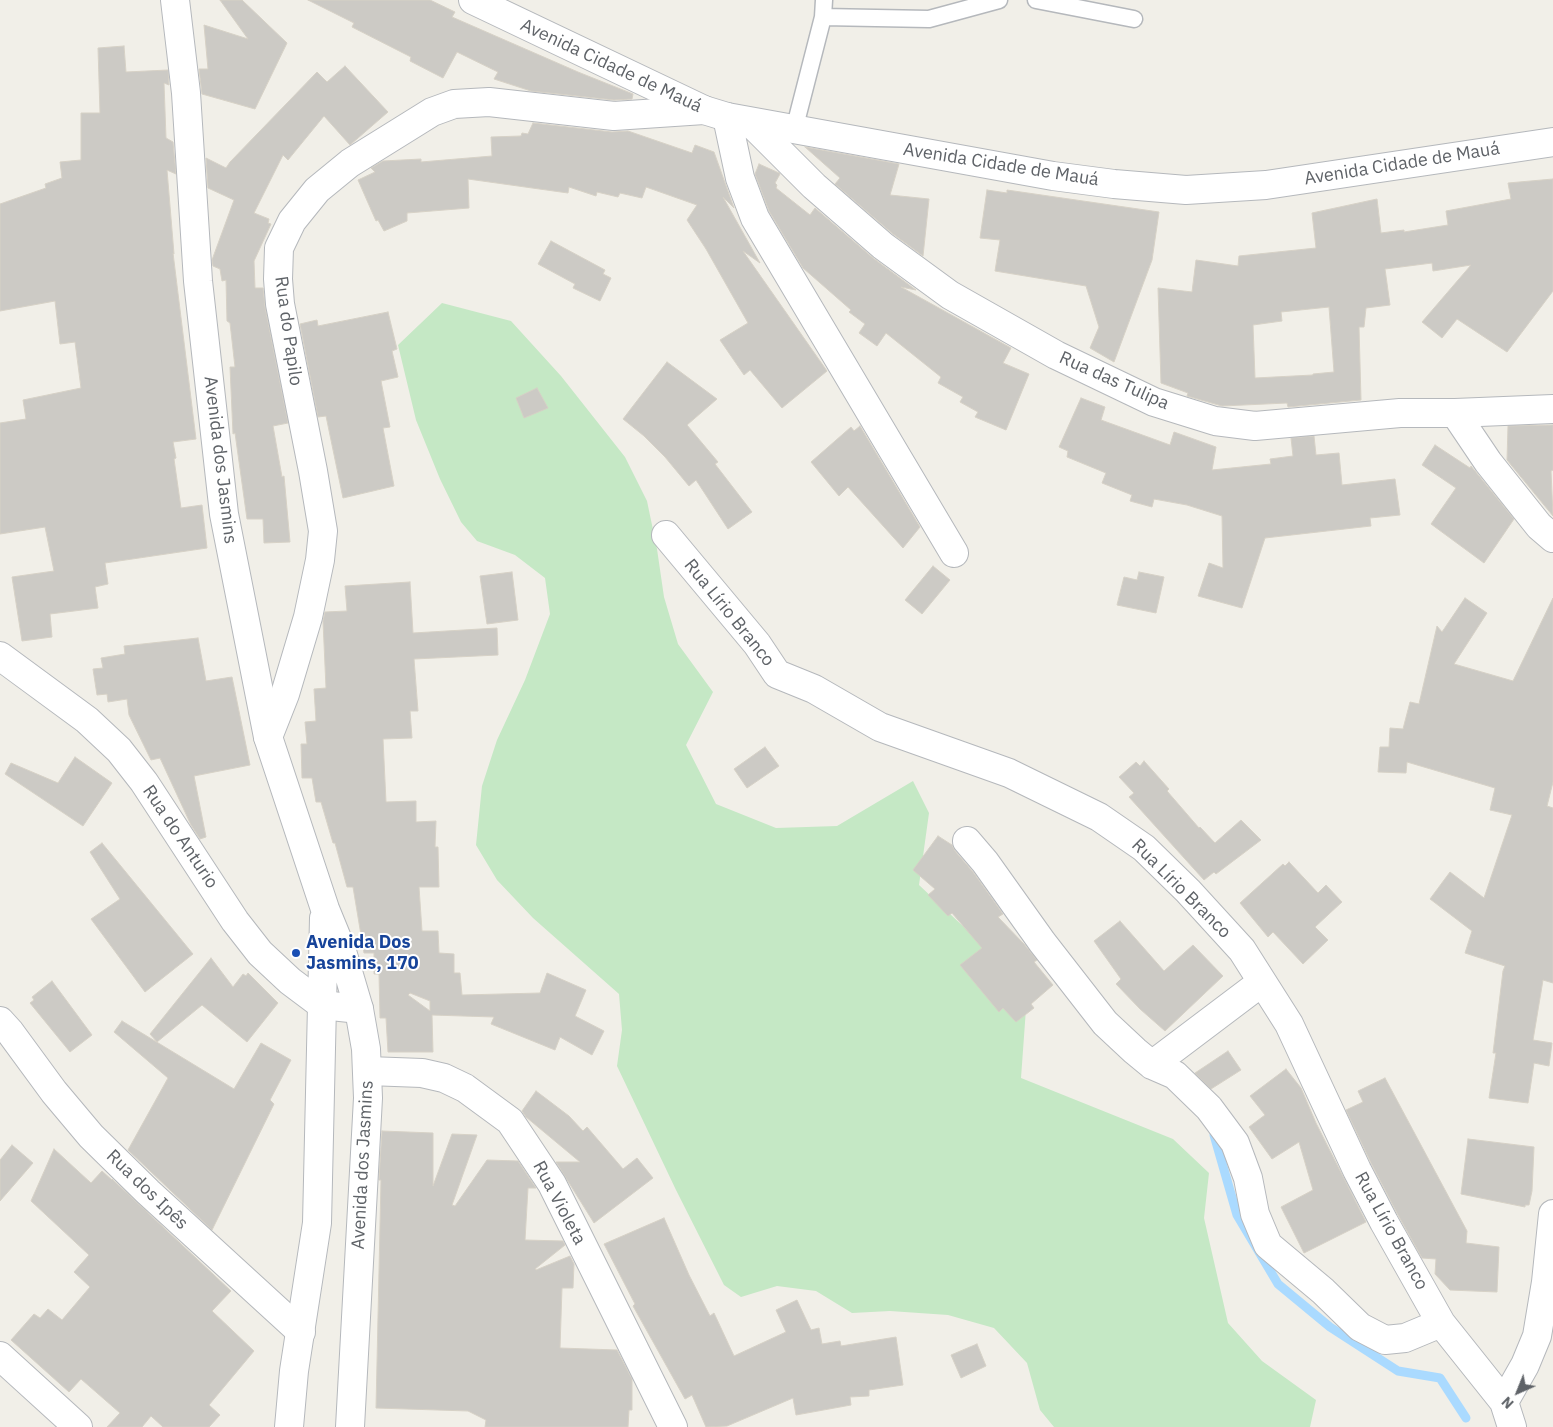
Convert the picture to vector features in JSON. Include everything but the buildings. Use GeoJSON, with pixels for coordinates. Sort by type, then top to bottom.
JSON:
{"type":"FeatureCollection","features":[{"type":"Feature","properties":{"kind":"street","name":"Avenida dos Jasmins"},"geometry":{"type":"LineString","coordinates":[[175,0],[186,92],[198,281],[224,514],[268,737],[324,909],[341,948],[358,1009],[366,1049],[368,1098],[350,1427]]}},
{"type":"Feature","properties":{"kind":"street","name":"Avenida Cidade de Mauá"},"geometry":{"type":"LineString","coordinates":[[473,0],[727,116],[794,130],[1053,176],[1114,184],[1186,190],[1266,185],[1553,142]]}},
{"type":"Feature","properties":{"kind":"street","name":"Rua do Papilo"},"geometry":{"type":"LineString","coordinates":[[268,737],[285,694],[308,617],[320,560],[322,532],[313,470],[280,304],[278,279],[279,248],[292,221],[317,190],[350,163],[432,112],[454,104],[489,102],[614,116],[727,116]]}},
{"type":"Feature","properties":{"kind":"street","name":"Rua das Tulipa"},"geometry":{"type":"LineString","coordinates":[[727,116],[814,186],[883,246],[950,295],[1056,355],[1154,402],[1215,421],[1255,426],[1400,413],[1553,409]]}},
{"type":"Feature","properties":{"kind":"street"},"geometry":{"type":"LineString","coordinates":[[727,116],[740,178],[755,218],[954,553]]}},
{"type":"Feature","properties":{"kind":"street"},"geometry":{"type":"LineString","coordinates":[[1455,413],[1494,469],[1540,526],[1553,538]]}},
{"type":"Feature","properties":{"kind":"street","name":"Rua Lírio Branco"},"geometry":{"type":"LineString","coordinates":[[666,535],[757,644],[777,674],[814,689],[880,727],[1009,773],[1100,817],[1144,848],[1188,891],[1242,950],[1289,1024],[1357,1170],[1384,1222],[1441,1323],[1508,1414]]}},
{"type":"Feature","properties":{"kind":"street","name":"Rua do Anturio"},"geometry":{"type":"LineString","coordinates":[[0,656],[87,720],[120,750],[144,782],[235,921],[260,953],[290,981],[322,1005]]}},
{"type":"Feature","properties":{"kind":"street"},"geometry":{"type":"LineString","coordinates":[[967,841],[985,862],[1042,942],[1105,1023],[1152,1065],[1175,1075],[1209,1108],[1235,1143],[1248,1178],[1255,1214],[1268,1245],[1322,1291],[1360,1327],[1386,1340],[1405,1338],[1441,1323]]}},
{"type":"Feature","properties":{"kind":"street","name":"Avenida dos Jasmins"},"geometry":{"type":"LineString","coordinates":[[289,1427],[294,1371],[317,1223],[324,909]]}},
{"type":"Feature","properties":{"kind":"street"},"geometry":{"type":"LineString","coordinates":[[1152,1065],[1262,982]]}},
{"type":"Feature","properties":{"kind":"street"},"geometry":{"type":"LineString","coordinates":[[322,1005],[358,1009]]}},
{"type":"Feature","properties":{"kind":"street","name":"Rua dos Ipês"},"geometry":{"type":"LineString","coordinates":[[5,1027],[54,1092],[91,1136],[148,1192],[301,1332]]}},
{"type":"Feature","properties":{"kind":"street","name":"Rua Violeta"},"geometry":{"type":"LineString","coordinates":[[368,1071],[422,1073],[444,1078],[465,1088],[510,1121],[552,1184],[673,1427]]}},
{"type":"Feature","properties":{"kind":"street"},"geometry":{"type":"LineString","coordinates":[[1508,1414],[1537,1336],[1546,1282],[1553,1214]]}},
{"type":"Feature","properties":{"kind":"street"},"geometry":{"type":"LineString","coordinates":[[0,1356],[78,1427]]}},
{"type":"Feature","properties":{"kind":"lane"},"geometry":{"type":"LineString","coordinates":[[794,130],[823,17],[824,0]]}},
{"type":"Feature","properties":{"kind":"lane"},"geometry":{"type":"LineString","coordinates":[[823,17],[929,19],[999,0]]}},
{"type":"Feature","properties":{"kind":"lane"},"geometry":{"type":"LineString","coordinates":[[1036,0],[1134,19]]}},
{"type":"Feature","properties":{"kind":"green space"},"geometry":{"type":"Polygon","coordinates":[[[442,303],[511,321],[561,376],[625,457],[647,501],[664,597],[678,644],[713,692],[686,745],[716,804],[776,828],[837,826],[913,781],[929,813],[919,885],[981,943],[1028,981],[1021,1078],[1173,1139],[1209,1173],[1204,1218],[1228,1323],[1262,1361],[1316,1400],[1310,1427],[1054,1427],[1040,1410],[1027,1363],[994,1328],[948,1315],[890,1311],[852,1313],[816,1291],[777,1286],[741,1297],[724,1285],[617,1066],[622,1030],[619,994],[533,918],[497,880],[476,845],[482,786],[497,740],[525,680],[550,614],[545,578],[515,555],[477,541],[461,522],[440,479],[416,420],[398,345],[442,303]]]}},
{"type":"Feature","properties":{"kind":"waterway"},"geometry":{"type":"LineString","coordinates":[[1214,1135],[1237,1215],[1278,1284],[1330,1327],[1398,1371],[1440,1378],[1466,1418]]}},
{"type":"Feature","properties":{"kind":"place","name":"Avenida Dos Jasmins, 170"},"geometry":{"type":"Point","coordinates":[296,953]}}]}
